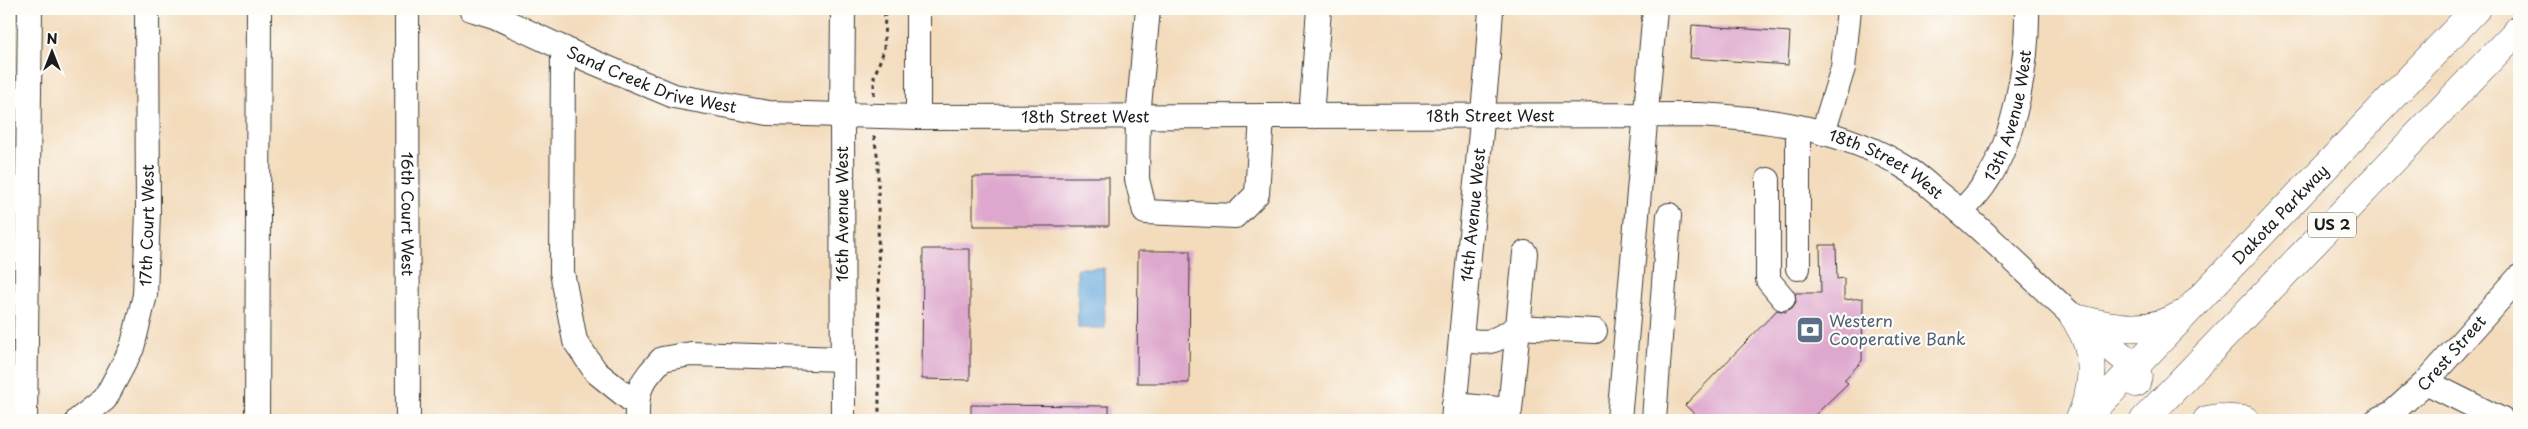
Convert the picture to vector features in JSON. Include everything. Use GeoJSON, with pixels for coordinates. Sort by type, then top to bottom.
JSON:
{"type":"FeatureCollection","features":[{"type":"Feature","properties":{"kind":"highway","name":"Dakota Parkway"},"geometry":{"type":"LineString","coordinates":[[2084,420],[2476,9]]}},
{"type":"Feature","properties":{"kind":"highway","name":"US 2"},"geometry":{"type":"LineString","coordinates":[[2144,420],[2519,29]]}},
{"type":"Feature","properties":{"kind":"highway"},"geometry":{"type":"LineString","coordinates":[[2074,317],[2110,326],[2154,327],[2168,323],[2189,310]]}},
{"type":"Feature","properties":{"kind":"highway"},"geometry":{"type":"LineString","coordinates":[[2074,317],[2135,367],[2138,376],[2135,386],[2106,420]]}},
{"type":"Feature","properties":{"kind":"highway"},"geometry":{"type":"LineString","coordinates":[[2074,317],[2086,339],[2093,363],[2090,392],[2080,420]]}},
{"type":"Feature","properties":{"kind":"highway"},"geometry":{"type":"LineString","coordinates":[[2207,420],[2218,418],[2245,420]]}},
{"type":"Feature","properties":{"kind":"street"},"geometry":{"type":"LineString","coordinates":[[25,420],[30,9]]}},
{"type":"Feature","properties":{"kind":"street","name":"17th Court West"},"geometry":{"type":"LineString","coordinates":[[78,420],[105,399],[132,348],[145,295],[148,211],[147,9]]}},
{"type":"Feature","properties":{"kind":"street"},"geometry":{"type":"LineString","coordinates":[[257,420],[259,9]]}},
{"type":"Feature","properties":{"kind":"street","name":"16th Court West"},"geometry":{"type":"LineString","coordinates":[[407,9],[408,420]]}},
{"type":"Feature","properties":{"kind":"street","name":"Sand Creek Drive West"},"geometry":{"type":"LineString","coordinates":[[471,9],[494,16],[674,96],[768,113],[842,116]]}},
{"type":"Feature","properties":{"kind":"street","name":"16th Avenue West"},"geometry":{"type":"LineString","coordinates":[[843,420],[842,116],[844,9]]}},
{"type":"Feature","properties":{"kind":"street"},"geometry":{"type":"LineString","coordinates":[[918,9],[918,117]]}},
{"type":"Feature","properties":{"kind":"street"},"geometry":{"type":"LineString","coordinates":[[1148,9],[1138,117],[1137,179],[1145,212],[1234,216],[1257,194],[1262,117]]}},
{"type":"Feature","properties":{"kind":"street"},"geometry":{"type":"LineString","coordinates":[[1311,117],[1319,9]]}},
{"type":"Feature","properties":{"kind":"street","name":"14th Avenue West"},"geometry":{"type":"LineString","coordinates":[[1453,413],[1483,117],[1491,9]]}},
{"type":"Feature","properties":{"kind":"street"},"geometry":{"type":"LineString","coordinates":[[1619,420],[1655,9]]}},
{"type":"Feature","properties":{"kind":"street"},"geometry":{"type":"LineString","coordinates":[[1823,133],[1843,68],[1849,9]]}},
{"type":"Feature","properties":{"kind":"street","name":"13th Avenue West"},"geometry":{"type":"LineString","coordinates":[[1961,212],[1986,182],[1994,169],[2012,118],[2024,65],[2028,9]]}},
{"type":"Feature","properties":{"kind":"street"},"geometry":{"type":"LineString","coordinates":[[563,48],[562,272],[575,341],[596,372],[637,412]]}},
{"type":"Feature","properties":{"kind":"street","name":"18th Street West"},"geometry":{"type":"LineString","coordinates":[[842,116],[1736,117],[1798,127],[1823,133],[1877,152],[1907,168],[1961,212],[2074,317]]}},
{"type":"Feature","properties":{"kind":"street"},"geometry":{"type":"LineString","coordinates":[[1798,127],[1798,268]]}},
{"type":"Feature","properties":{"kind":"street"},"geometry":{"type":"LineString","coordinates":[[1768,180],[1768,280],[1783,298]]}},
{"type":"Feature","properties":{"kind":"street"},"geometry":{"type":"LineString","coordinates":[[1654,420],[1669,215]]}},
{"type":"Feature","properties":{"kind":"street"},"geometry":{"type":"LineString","coordinates":[[1453,413],[1510,410],[1525,253]]}},
{"type":"Feature","properties":{"kind":"street","name":"Crest Street"},"geometry":{"type":"LineString","coordinates":[[2377,420],[2392,413],[2426,382],[2519,277]]}},
{"type":"Feature","properties":{"kind":"street"},"geometry":{"type":"LineString","coordinates":[[1461,339],[1484,344],[1496,340],[1518,327],[1595,331]]}},
{"type":"Feature","properties":{"kind":"street"},"geometry":{"type":"LineString","coordinates":[[637,412],[641,383],[662,359],[691,354],[843,359]]}},
{"type":"Feature","properties":{"kind":"street"},"geometry":{"type":"LineString","coordinates":[[2426,382],[2502,420]]}},
{"type":"Feature","properties":{"kind":"path"},"geometry":{"type":"LineString","coordinates":[[879,420],[878,160],[873,134],[873,116],[874,77],[884,50],[885,9]]}},
{"type":"Feature","properties":{"kind":"water"},"geometry":{"type":"Polygon","coordinates":[[[1077,268],[1104,268],[1105,328],[1078,328],[1077,268]]]}},
{"type":"Feature","properties":{"kind":"building"},"geometry":{"type":"Polygon","coordinates":[[[1692,25],[1790,32],[1788,65],[1690,58],[1692,25]]]}},
{"type":"Feature","properties":{"kind":"building"},"geometry":{"type":"Polygon","coordinates":[[[973,177],[1109,177],[1109,226],[973,226],[973,177]]]}},
{"type":"Feature","properties":{"kind":"building","name":"Western Cooperative Bank"},"geometry":{"type":"Polygon","coordinates":[[[1820,245],[1836,245],[1837,279],[1844,278],[1844,300],[1863,298],[1862,361],[1844,380],[1848,383],[1810,420],[1701,420],[1685,405],[1777,310],[1785,312],[1792,308],[1796,302],[1795,293],[1821,293],[1820,245]]]}},
{"type":"Feature","properties":{"kind":"building"},"geometry":{"type":"Polygon","coordinates":[[[923,249],[970,249],[970,380],[922,379],[923,249]]]}},
{"type":"Feature","properties":{"kind":"building"},"geometry":{"type":"Polygon","coordinates":[[[1138,251],[1190,251],[1189,383],[1137,383],[1138,251]]]}},
{"type":"Feature","properties":{"kind":"building"},"geometry":{"type":"Polygon","coordinates":[[[971,405],[1109,406],[1109,420],[971,420],[971,405]]]}},
{"type":"Feature","properties":{"kind":"place","name":"Western Cooperative Bank"},"geometry":{"type":"Point","coordinates":[1810,330]}}]}
